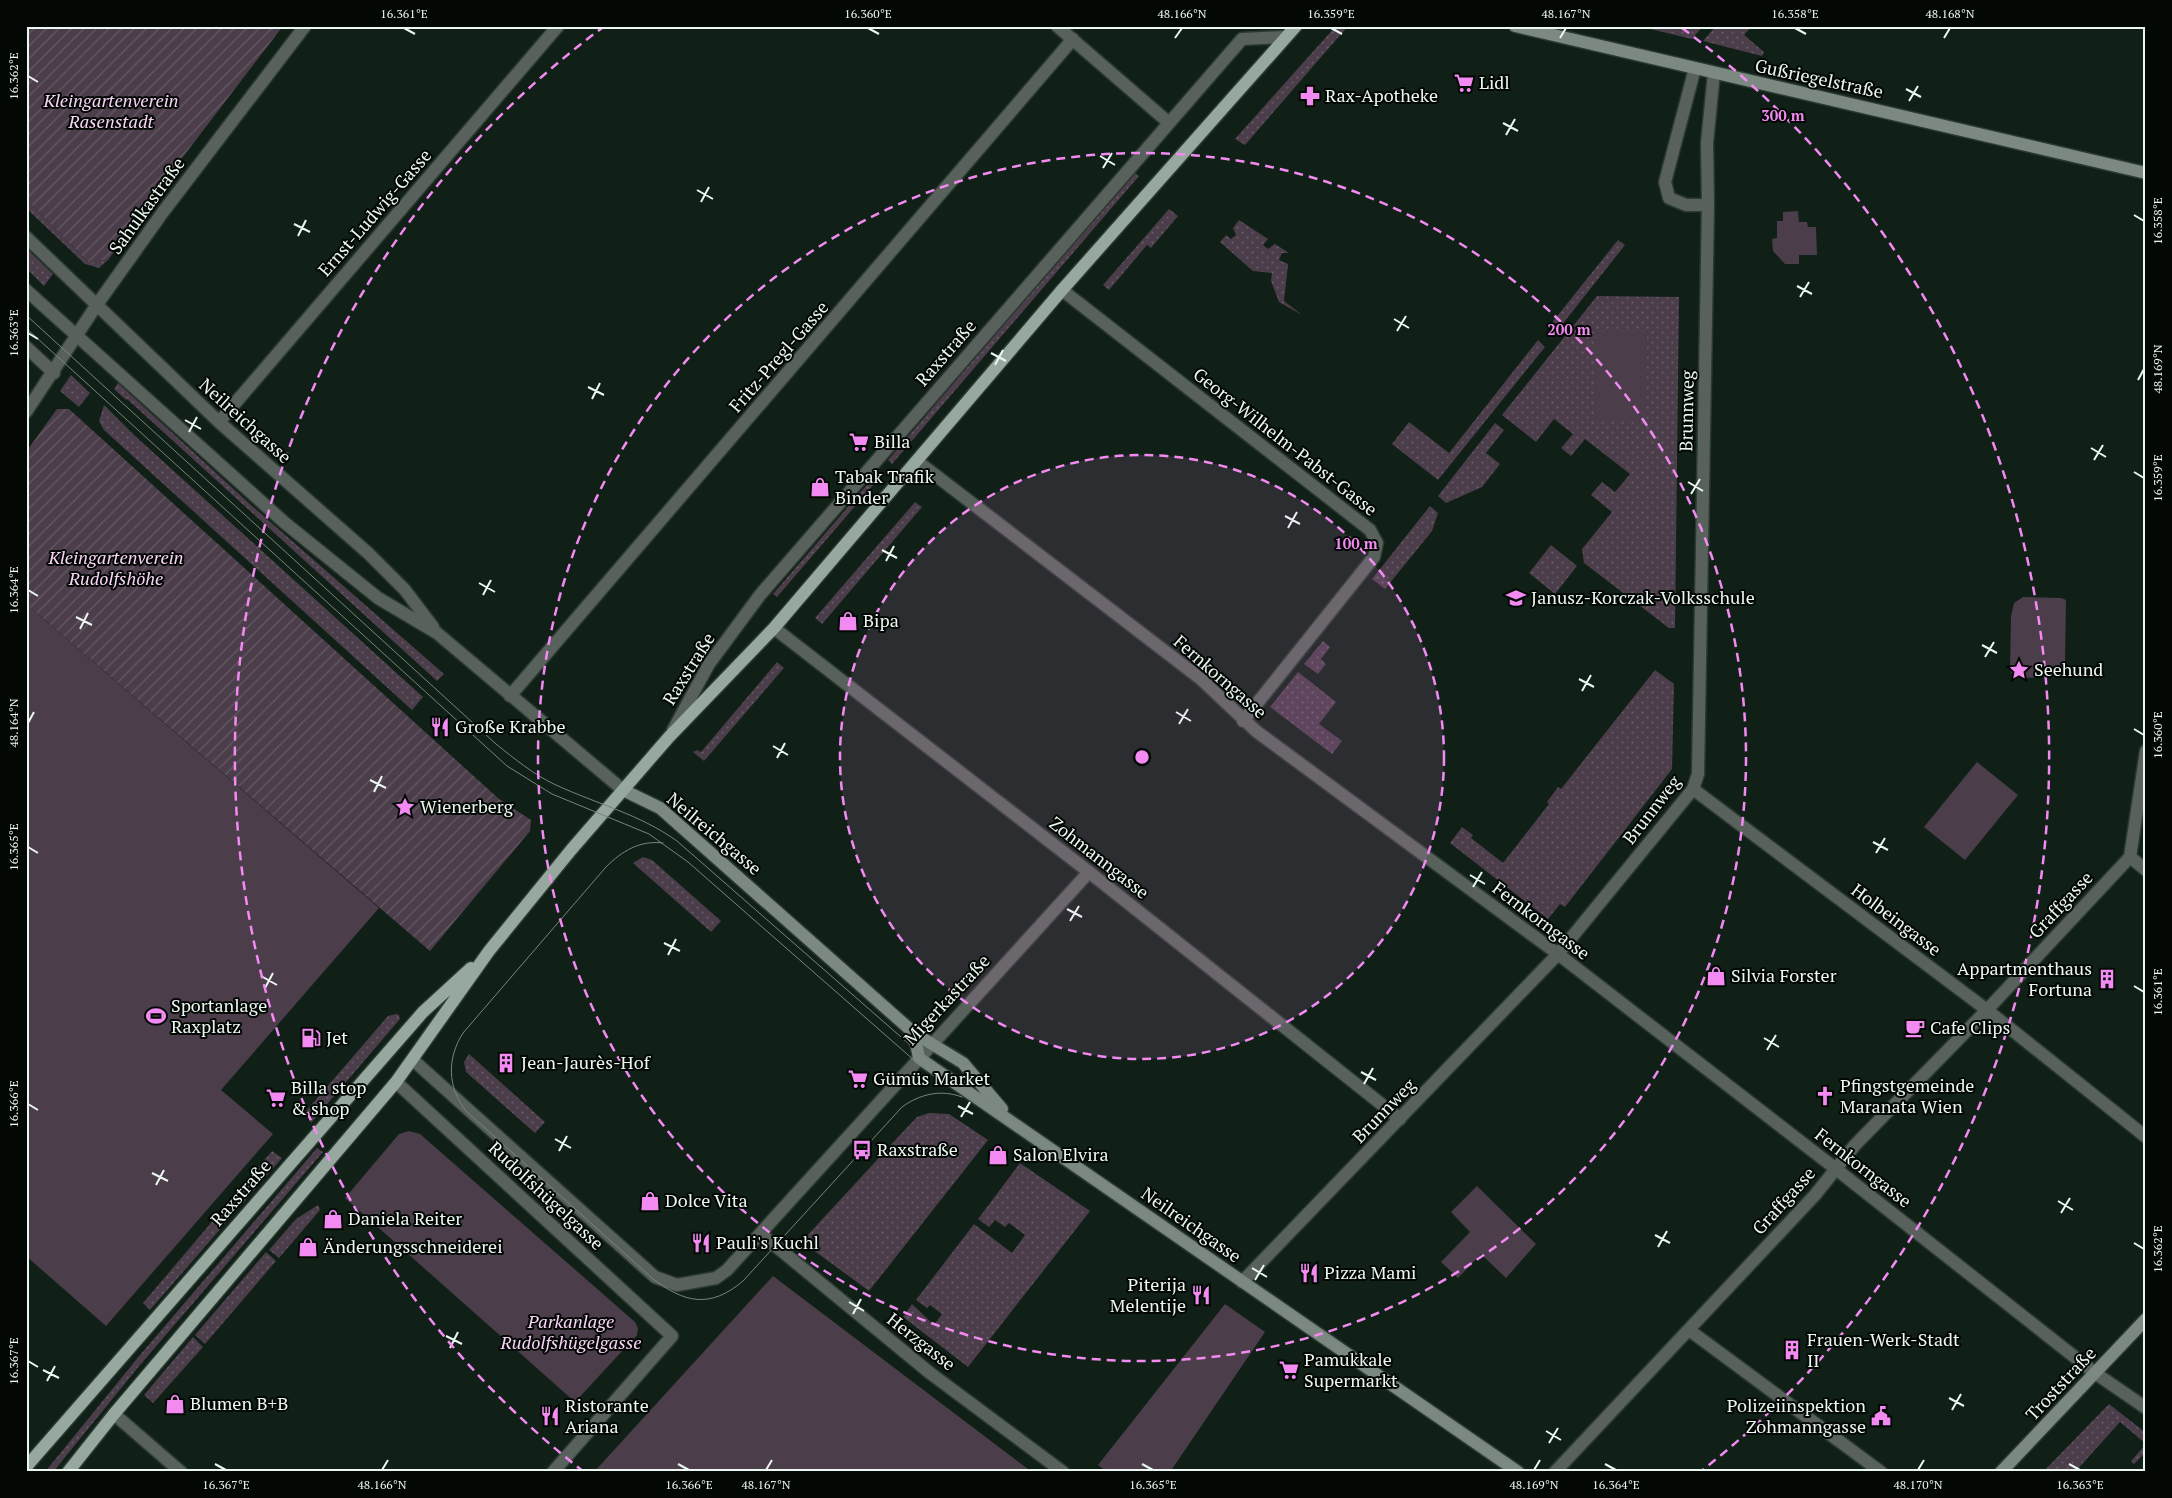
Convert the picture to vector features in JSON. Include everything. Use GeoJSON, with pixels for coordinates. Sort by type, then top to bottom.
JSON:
{"type":"FeatureCollection","features":[{"type":"Feature","properties":{"kind":"main road","name":"Raxstraße"},"geometry":{"type":"LineString","coordinates":[[68,1472],[114,1414],[396,1082],[489,951],[668,737],[774,628],[1062,290],[1296,26]]}},
{"type":"Feature","properties":{"kind":"main road","name":"Raxstraße"},"geometry":{"type":"LineString","coordinates":[[26,1467],[422,1012],[489,951]]}},
{"type":"Feature","properties":{"kind":"street","name":"Sahulkastraße"},"geometry":{"type":"LineString","coordinates":[[26,412],[54,373],[96,306],[222,133],[305,26]]}},
{"type":"Feature","properties":{"kind":"street","name":"Ernst-Ludwig-Gasse"},"geometry":{"type":"LineString","coordinates":[[219,422],[558,26]]}},
{"type":"Feature","properties":{"kind":"street"},"geometry":{"type":"LineString","coordinates":[[1057,26],[1168,122]]}},
{"type":"Feature","properties":{"kind":"street","name":"Gußriegelstraße"},"geometry":{"type":"LineString","coordinates":[[1515,26],[2146,173]]}},
{"type":"Feature","properties":{"kind":"street","name":"Raxstraße"},"geometry":{"type":"LineString","coordinates":[[668,737],[709,664],[760,595],[1168,122],[1242,39],[1285,37]]}},
{"type":"Feature","properties":{"kind":"street","name":"Fritz-Pregl-Gasse"},"geometry":{"type":"LineString","coordinates":[[510,696],[1073,39]]}},
{"type":"Feature","properties":{"kind":"street"},"geometry":{"type":"LineString","coordinates":[[1695,68],[1665,182],[1669,198],[1686,205],[1708,205]]}},
{"type":"Feature","properties":{"kind":"street","name":"Brunnweg"},"geometry":{"type":"LineString","coordinates":[[1242,1282],[1558,954],[1693,789],[1698,774],[1708,205],[1707,143],[1714,73]]}},
{"type":"Feature","properties":{"kind":"street","name":"Neilreichgasse"},"geometry":{"type":"LineString","coordinates":[[26,237],[219,422],[368,553],[406,590],[437,633]]}},
{"type":"Feature","properties":{"kind":"street","name":"Neilreichgasse"},"geometry":{"type":"LineString","coordinates":[[26,290],[285,523],[378,598],[437,633],[624,790],[660,808],[914,1033],[963,1063],[1017,1126]]}},
{"type":"Feature","properties":{"kind":"street","name":"Georg-Wilhelm-Pabst-Gasse"},"geometry":{"type":"LineString","coordinates":[[1062,290],[1370,530],[1376,543],[1374,557],[1243,720]]}},
{"type":"Feature","properties":{"kind":"street"},"geometry":{"type":"LineString","coordinates":[[26,347],[54,373]]}},
{"type":"Feature","properties":{"kind":"street","name":"Fernkorngasse"},"geometry":{"type":"LineString","coordinates":[[918,461],[1201,679],[1243,720],[1558,954],[1836,1169],[2095,1373],[2146,1408]]}},
{"type":"Feature","properties":{"kind":"street","name":"Zohmanngasse"},"geometry":{"type":"LineString","coordinates":[[774,628],[1089,872],[1400,1119]]}},
{"type":"Feature","properties":{"kind":"street"},"geometry":{"type":"LineString","coordinates":[[2146,751],[2130,857],[2146,870]]}},
{"type":"Feature","properties":{"kind":"street","name":"Holbeingasse"},"geometry":{"type":"LineString","coordinates":[[1693,789],[1987,1010],[2146,1137]]}},
{"type":"Feature","properties":{"kind":"street","name":"Graffgasse"},"geometry":{"type":"LineString","coordinates":[[1555,1472],[1815,1195],[1855,1145],[1987,1010],[2130,857]]}},
{"type":"Feature","properties":{"kind":"street","name":"Migerkastraße"},"geometry":{"type":"LineString","coordinates":[[677,1285],[716,1278],[727,1270],[1089,872]]}},
{"type":"Feature","properties":{"kind":"street"},"geometry":{"type":"LineString","coordinates":[[914,1033],[919,1058]]}},
{"type":"Feature","properties":{"kind":"street","name":"Neilreichgasse"},"geometry":{"type":"LineString","coordinates":[[919,1058],[1518,1472]]}},
{"type":"Feature","properties":{"kind":"street","name":"Rudolfshügelgasse"},"geometry":{"type":"LineString","coordinates":[[413,1060],[655,1277],[677,1285]]}},
{"type":"Feature","properties":{"kind":"street","name":"Rudolfshügelgasse"},"geometry":{"type":"LineString","coordinates":[[396,1082],[672,1336],[553,1472]]}},
{"type":"Feature","properties":{"kind":"street","name":"Herzgasse"},"geometry":{"type":"LineString","coordinates":[[761,1234],[930,1373],[1063,1472]]}},
{"type":"Feature","properties":{"kind":"street","name":"Troststraße"},"geometry":{"type":"LineString","coordinates":[[2001,1472],[2146,1319]]}},
{"type":"Feature","properties":{"kind":"street"},"geometry":{"type":"LineString","coordinates":[[1689,1330],[1881,1472]]}},
{"type":"Feature","properties":{"kind":"street"},"geometry":{"type":"LineString","coordinates":[[114,1414],[181,1472]]}},
{"type":"Feature","properties":{"kind":"green space","name":"Kleingartenverein Rasenstadt"},"geometry":{"type":"Polygon","coordinates":[[[26,26],[283,26],[150,200],[108,260],[88,262],[26,199],[26,26]]]}},
{"type":"Feature","properties":{"kind":"green space"},"geometry":{"type":"Polygon","coordinates":[[[1336,26],[1348,26],[1245,145],[1235,139],[1336,26]]]}},
{"type":"Feature","properties":{"kind":"green space"},"geometry":{"type":"Polygon","coordinates":[[[1638,26],[1703,26],[1692,39],[1638,26]]]}},
{"type":"Feature","properties":{"kind":"green space"},"geometry":{"type":"Polygon","coordinates":[[[1716,26],[1752,26],[1744,35],[1764,52],[1762,56],[1703,41],[1716,26]]]}},
{"type":"Feature","properties":{"kind":"green space"},"geometry":{"type":"Polygon","coordinates":[[[1134,172],[1139,176],[892,464],[888,460],[1134,172]]]}},
{"type":"Feature","properties":{"kind":"green space"},"geometry":{"type":"Polygon","coordinates":[[[26,199],[88,262],[108,260],[99,268],[85,264],[26,208],[26,199]]]}},
{"type":"Feature","properties":{"kind":"green space"},"geometry":{"type":"Polygon","coordinates":[[[1169,209],[1178,216],[1151,248],[1147,245],[1109,290],[1103,285],[1169,209]]]}},
{"type":"Feature","properties":{"kind":"green space"},"geometry":{"type":"Polygon","coordinates":[[[1798,211],[1799,222],[1807,222],[1808,227],[1816,227],[1817,255],[1799,255],[1799,264],[1785,264],[1773,251],[1772,239],[1777,238],[1777,221],[1783,221],[1783,212],[1798,211]]]}},
{"type":"Feature","properties":{"kind":"green space"},"geometry":{"type":"Polygon","coordinates":[[[1239,220],[1268,239],[1263,245],[1268,249],[1275,244],[1289,253],[1282,253],[1279,260],[1288,264],[1284,301],[1302,315],[1279,302],[1271,281],[1272,273],[1253,271],[1220,242],[1226,235],[1231,239],[1236,235],[1233,228],[1239,220]]]}},
{"type":"Feature","properties":{"kind":"green space"},"geometry":{"type":"Polygon","coordinates":[[[1618,240],[1625,245],[1557,331],[1550,325],[1618,240]]]}},
{"type":"Feature","properties":{"kind":"green space"},"geometry":{"type":"Polygon","coordinates":[[[26,248],[53,274],[44,286],[26,268],[26,248]]]}},
{"type":"Feature","properties":{"kind":"green space"},"geometry":{"type":"Polygon","coordinates":[[[1597,296],[1679,297],[1675,628],[1669,628],[1584,563],[1582,549],[1612,512],[1591,495],[1602,482],[1615,492],[1630,474],[1585,439],[1571,456],[1561,448],[1573,434],[1554,419],[1536,442],[1502,415],[1597,296]]]}},
{"type":"Feature","properties":{"kind":"green space"},"geometry":{"type":"Polygon","coordinates":[[[1597,332],[1647,332],[1646,422],[1595,421],[1597,332]]]}},
{"type":"Feature","properties":{"kind":"green space"},"geometry":{"type":"Polygon","coordinates":[[[1538,340],[1545,347],[1438,480],[1392,444],[1409,422],[1449,453],[1538,340]]]}},
{"type":"Feature","properties":{"kind":"green space"},"geometry":{"type":"Polygon","coordinates":[[[71,375],[90,393],[79,407],[60,391],[71,375]]]}},
{"type":"Feature","properties":{"kind":"green space"},"geometry":{"type":"Polygon","coordinates":[[[118,383],[251,505],[444,674],[437,681],[114,389],[118,383]]]}},
{"type":"Feature","properties":{"kind":"green space"},"geometry":{"type":"Polygon","coordinates":[[[104,405],[134,435],[423,697],[412,710],[104,430],[99,421],[104,405]]]}},
{"type":"Feature","properties":{"kind":"green space","name":"Kleingartenverein Rudolfshöhe"},"geometry":{"type":"Polygon","coordinates":[[[57,409],[69,409],[499,799],[531,820],[530,831],[430,951],[26,604],[26,452],[57,409]]]}},
{"type":"Feature","properties":{"kind":"green space"},"geometry":{"type":"Polygon","coordinates":[[[1495,423],[1504,430],[1486,453],[1500,464],[1482,487],[1446,503],[1438,496],[1495,423]]]}},
{"type":"Feature","properties":{"kind":"green space"},"geometry":{"type":"Polygon","coordinates":[[[878,472],[881,476],[777,597],[773,594],[878,472]]]}},
{"type":"Feature","properties":{"kind":"green space"},"geometry":{"type":"Polygon","coordinates":[[[915,502],[922,507],[822,624],[815,618],[915,502]]]}},
{"type":"Feature","properties":{"kind":"green space"},"geometry":{"type":"Polygon","coordinates":[[[1430,506],[1438,513],[1432,531],[1385,589],[1372,579],[1430,506]]]}},
{"type":"Feature","properties":{"kind":"green space"},"geometry":{"type":"Polygon","coordinates":[[[1551,545],[1577,566],[1555,594],[1529,573],[1551,545]]]}},
{"type":"Feature","properties":{"kind":"green space"},"geometry":{"type":"Polygon","coordinates":[[[2023,597],[2061,598],[2066,600],[2065,663],[2056,672],[2042,677],[2013,676],[2010,670],[2011,616],[2014,603],[2023,597]]]}},
{"type":"Feature","properties":{"kind":"green space","name":"Sportanlage Raxplatz"},"geometry":{"type":"Polygon","coordinates":[[[26,604],[379,908],[221,1090],[273,1134],[106,1326],[26,1256],[26,604]]]}},
{"type":"Feature","properties":{"kind":"green space"},"geometry":{"type":"Polygon","coordinates":[[[1323,641],[1330,647],[1321,659],[1326,664],[1318,674],[1304,664],[1323,641]]]}},
{"type":"Feature","properties":{"kind":"green space"},"geometry":{"type":"Polygon","coordinates":[[[777,662],[784,668],[704,761],[693,752],[697,750],[701,752],[777,662]]]}},
{"type":"Feature","properties":{"kind":"green space"},"geometry":{"type":"Polygon","coordinates":[[[1655,670],[1674,684],[1672,769],[1565,907],[1560,904],[1548,919],[1450,843],[1462,827],[1473,835],[1471,838],[1503,863],[1549,804],[1547,802],[1558,787],[1561,789],[1655,670]]]}},
{"type":"Feature","properties":{"kind":"green space"},"geometry":{"type":"Polygon","coordinates":[[[1298,672],[1336,702],[1319,724],[1342,741],[1332,754],[1270,707],[1298,672]]]}},
{"type":"Feature","properties":{"kind":"green space"},"geometry":{"type":"Polygon","coordinates":[[[1977,762],[2018,795],[1965,860],[1924,827],[1977,762]]]}},
{"type":"Feature","properties":{"kind":"green space"},"geometry":{"type":"Polygon","coordinates":[[[643,857],[652,860],[721,921],[711,932],[633,863],[643,857]]]}},
{"type":"Feature","properties":{"kind":"green space"},"geometry":{"type":"Polygon","coordinates":[[[399,1015],[400,1019],[311,1123],[307,1110],[388,1016],[399,1015]]]}},
{"type":"Feature","properties":{"kind":"green space"},"geometry":{"type":"Polygon","coordinates":[[[469,1054],[545,1122],[535,1133],[466,1072],[464,1062],[469,1054]]]}},
{"type":"Feature","properties":{"kind":"green space"},"geometry":{"type":"Polygon","coordinates":[[[929,1113],[949,1114],[988,1140],[869,1291],[805,1244],[804,1239],[917,1117],[929,1113]]]}},
{"type":"Feature","properties":{"kind":"green space","name":"Parkanlage Rudolfshügelgasse"},"geometry":{"type":"Polygon","coordinates":[[[409,1131],[420,1134],[635,1322],[638,1328],[637,1335],[575,1402],[345,1198],[399,1134],[409,1131]]]}},
{"type":"Feature","properties":{"kind":"green space"},"geometry":{"type":"Polygon","coordinates":[[[317,1148],[323,1152],[140,1365],[53,1472],[45,1472],[140,1355],[317,1148]]]}},
{"type":"Feature","properties":{"kind":"green space"},"geometry":{"type":"Polygon","coordinates":[[[272,1151],[282,1158],[150,1310],[143,1303],[272,1151]]]}},
{"type":"Feature","properties":{"kind":"green space"},"geometry":{"type":"Polygon","coordinates":[[[1020,1163],[1090,1211],[968,1367],[903,1317],[912,1304],[934,1325],[942,1314],[930,1305],[927,1308],[916,1300],[974,1224],[1012,1253],[1025,1235],[1009,1223],[1005,1227],[995,1220],[989,1227],[978,1219],[1020,1163]]]}},
{"type":"Feature","properties":{"kind":"green space"},"geometry":{"type":"Polygon","coordinates":[[[1477,1186],[1536,1244],[1506,1278],[1481,1254],[1458,1278],[1441,1262],[1470,1232],[1451,1212],[1477,1186]]]}},
{"type":"Feature","properties":{"kind":"green space"},"geometry":{"type":"Polygon","coordinates":[[[318,1205],[320,1210],[279,1258],[269,1250],[296,1219],[318,1205]]]}},
{"type":"Feature","properties":{"kind":"green space"},"geometry":{"type":"Polygon","coordinates":[[[266,1252],[276,1261],[205,1344],[195,1335],[266,1252]]]}},
{"type":"Feature","properties":{"kind":"green space"},"geometry":{"type":"Polygon","coordinates":[[[773,1276],[1032,1472],[594,1472],[773,1276]]]}},
{"type":"Feature","properties":{"kind":"green space"},"geometry":{"type":"Polygon","coordinates":[[[1225,1304],[1265,1332],[1170,1472],[1107,1472],[1098,1465],[1225,1304]]]}},
{"type":"Feature","properties":{"kind":"green space"},"geometry":{"type":"Polygon","coordinates":[[[193,1337],[203,1347],[153,1403],[144,1395],[193,1337]]]}},
{"type":"Feature","properties":{"kind":"green space"},"geometry":{"type":"Polygon","coordinates":[[[2109,1404],[2146,1433],[2146,1444],[2120,1422],[2075,1472],[2043,1472],[2109,1404]]]}},
{"type":"Feature","properties":{"kind":"green space"},"geometry":{"type":"Polygon","coordinates":[[[2146,1444],[2146,1452],[2134,1464],[2131,1461],[2146,1444]]]}},
{"type":"Feature","properties":{"kind":"tram line"},"geometry":{"type":"LineString","coordinates":[[26,315],[496,744],[532,772],[571,792],[633,816],[677,841],[917,1051],[1526,1472]]}},
{"type":"Feature","properties":{"kind":"tram line"},"geometry":{"type":"LineString","coordinates":[[26,328],[507,766],[552,794],[649,834],[688,862],[915,1061],[1509,1472]]}},
{"type":"Feature","properties":{"kind":"tram line"},"geometry":{"type":"LineString","coordinates":[[663,843],[639,845],[618,856],[606,867],[463,1033],[454,1052],[451,1072],[455,1092],[466,1111],[652,1278],[675,1293],[697,1299],[708,1299],[731,1290],[743,1281],[902,1107],[916,1099],[931,1094],[946,1093],[962,1097]]}},
{"type":"Feature","properties":{"kind":"place","name":"Lidl"},"geometry":{"type":"Point","coordinates":[1464,83]}},
{"type":"Feature","properties":{"kind":"place","name":"Rax-Apotheke"},"geometry":{"type":"Point","coordinates":[1310,96]}},
{"type":"Feature","properties":{"kind":"place","name":"Billa"},"geometry":{"type":"Point","coordinates":[859,442]}},
{"type":"Feature","properties":{"kind":"place","name":"Tabak Trafik Binder"},"geometry":{"type":"Point","coordinates":[820,487]}},
{"type":"Feature","properties":{"kind":"place","name":"Janusz-Korczak-Volksschule"},"geometry":{"type":"Point","coordinates":[1516,598]}},
{"type":"Feature","properties":{"kind":"place","name":"Bipa"},"geometry":{"type":"Point","coordinates":[848,621]}},
{"type":"Feature","properties":{"kind":"place","name":"Seehund"},"geometry":{"type":"Point","coordinates":[2019,670]}},
{"type":"Feature","properties":{"kind":"place","name":"Große Krabbe"},"geometry":{"type":"Point","coordinates":[440,727]}},
{"type":"Feature","properties":{"kind":"place","name":"Wienerberg"},"geometry":{"type":"Point","coordinates":[405,807]}},
{"type":"Feature","properties":{"kind":"place","name":"Silvia Forster"},"geometry":{"type":"Point","coordinates":[1716,976]}},
{"type":"Feature","properties":{"kind":"place","name":"Appartmenthaus Fortuna"},"geometry":{"type":"Point","coordinates":[2107,979]}},
{"type":"Feature","properties":{"kind":"place","name":"Sportanlage Raxplatz"},"geometry":{"type":"Point","coordinates":[156,1016]}},
{"type":"Feature","properties":{"kind":"place","name":"Cafe Clips"},"geometry":{"type":"Point","coordinates":[1915,1028]}},
{"type":"Feature","properties":{"kind":"place","name":"Jet"},"geometry":{"type":"Point","coordinates":[311,1038]}},
{"type":"Feature","properties":{"kind":"place","name":"Jean-Jaurès-Hof"},"geometry":{"type":"Point","coordinates":[506,1063]}},
{"type":"Feature","properties":{"kind":"place","name":"Gümüs Market"},"geometry":{"type":"Point","coordinates":[858,1079]}},
{"type":"Feature","properties":{"kind":"place","name":"Pfingstgemeinde Maranata Wien"},"geometry":{"type":"Point","coordinates":[1825,1096]}},
{"type":"Feature","properties":{"kind":"place","name":"Billa stop & shop"},"geometry":{"type":"Point","coordinates":[276,1098]}},
{"type":"Feature","properties":{"kind":"place","name":"Raxstraße"},"geometry":{"type":"Point","coordinates":[862,1150]}},
{"type":"Feature","properties":{"kind":"place","name":"Salon Elvira"},"geometry":{"type":"Point","coordinates":[998,1155]}},
{"type":"Feature","properties":{"kind":"place","name":"Dolce Vita"},"geometry":{"type":"Point","coordinates":[650,1201]}},
{"type":"Feature","properties":{"kind":"place","name":"Daniela Reiter"},"geometry":{"type":"Point","coordinates":[333,1219]}},
{"type":"Feature","properties":{"kind":"place","name":"Pauli's Kuchl"},"geometry":{"type":"Point","coordinates":[701,1243]}},
{"type":"Feature","properties":{"kind":"place","name":"Änderungsschneiderei"},"geometry":{"type":"Point","coordinates":[308,1247]}},
{"type":"Feature","properties":{"kind":"place","name":"Pizza Mami"},"geometry":{"type":"Point","coordinates":[1309,1273]}},
{"type":"Feature","properties":{"kind":"place","name":"Piterija Melentije"},"geometry":{"type":"Point","coordinates":[1201,1295]}},
{"type":"Feature","properties":{"kind":"place","name":"Frauen-Werk-Stadt II"},"geometry":{"type":"Point","coordinates":[1792,1350]}},
{"type":"Feature","properties":{"kind":"place","name":"Pamukkale Supermarkt"},"geometry":{"type":"Point","coordinates":[1289,1370]}},
{"type":"Feature","properties":{"kind":"place","name":"Blumen B+B"},"geometry":{"type":"Point","coordinates":[175,1404]}},
{"type":"Feature","properties":{"kind":"place","name":"Ristorante Ariana"},"geometry":{"type":"Point","coordinates":[550,1416]}},
{"type":"Feature","properties":{"kind":"place","name":"Polizeiinspektion Zohmanngasse"},"geometry":{"type":"Point","coordinates":[1881,1416]}}]}
